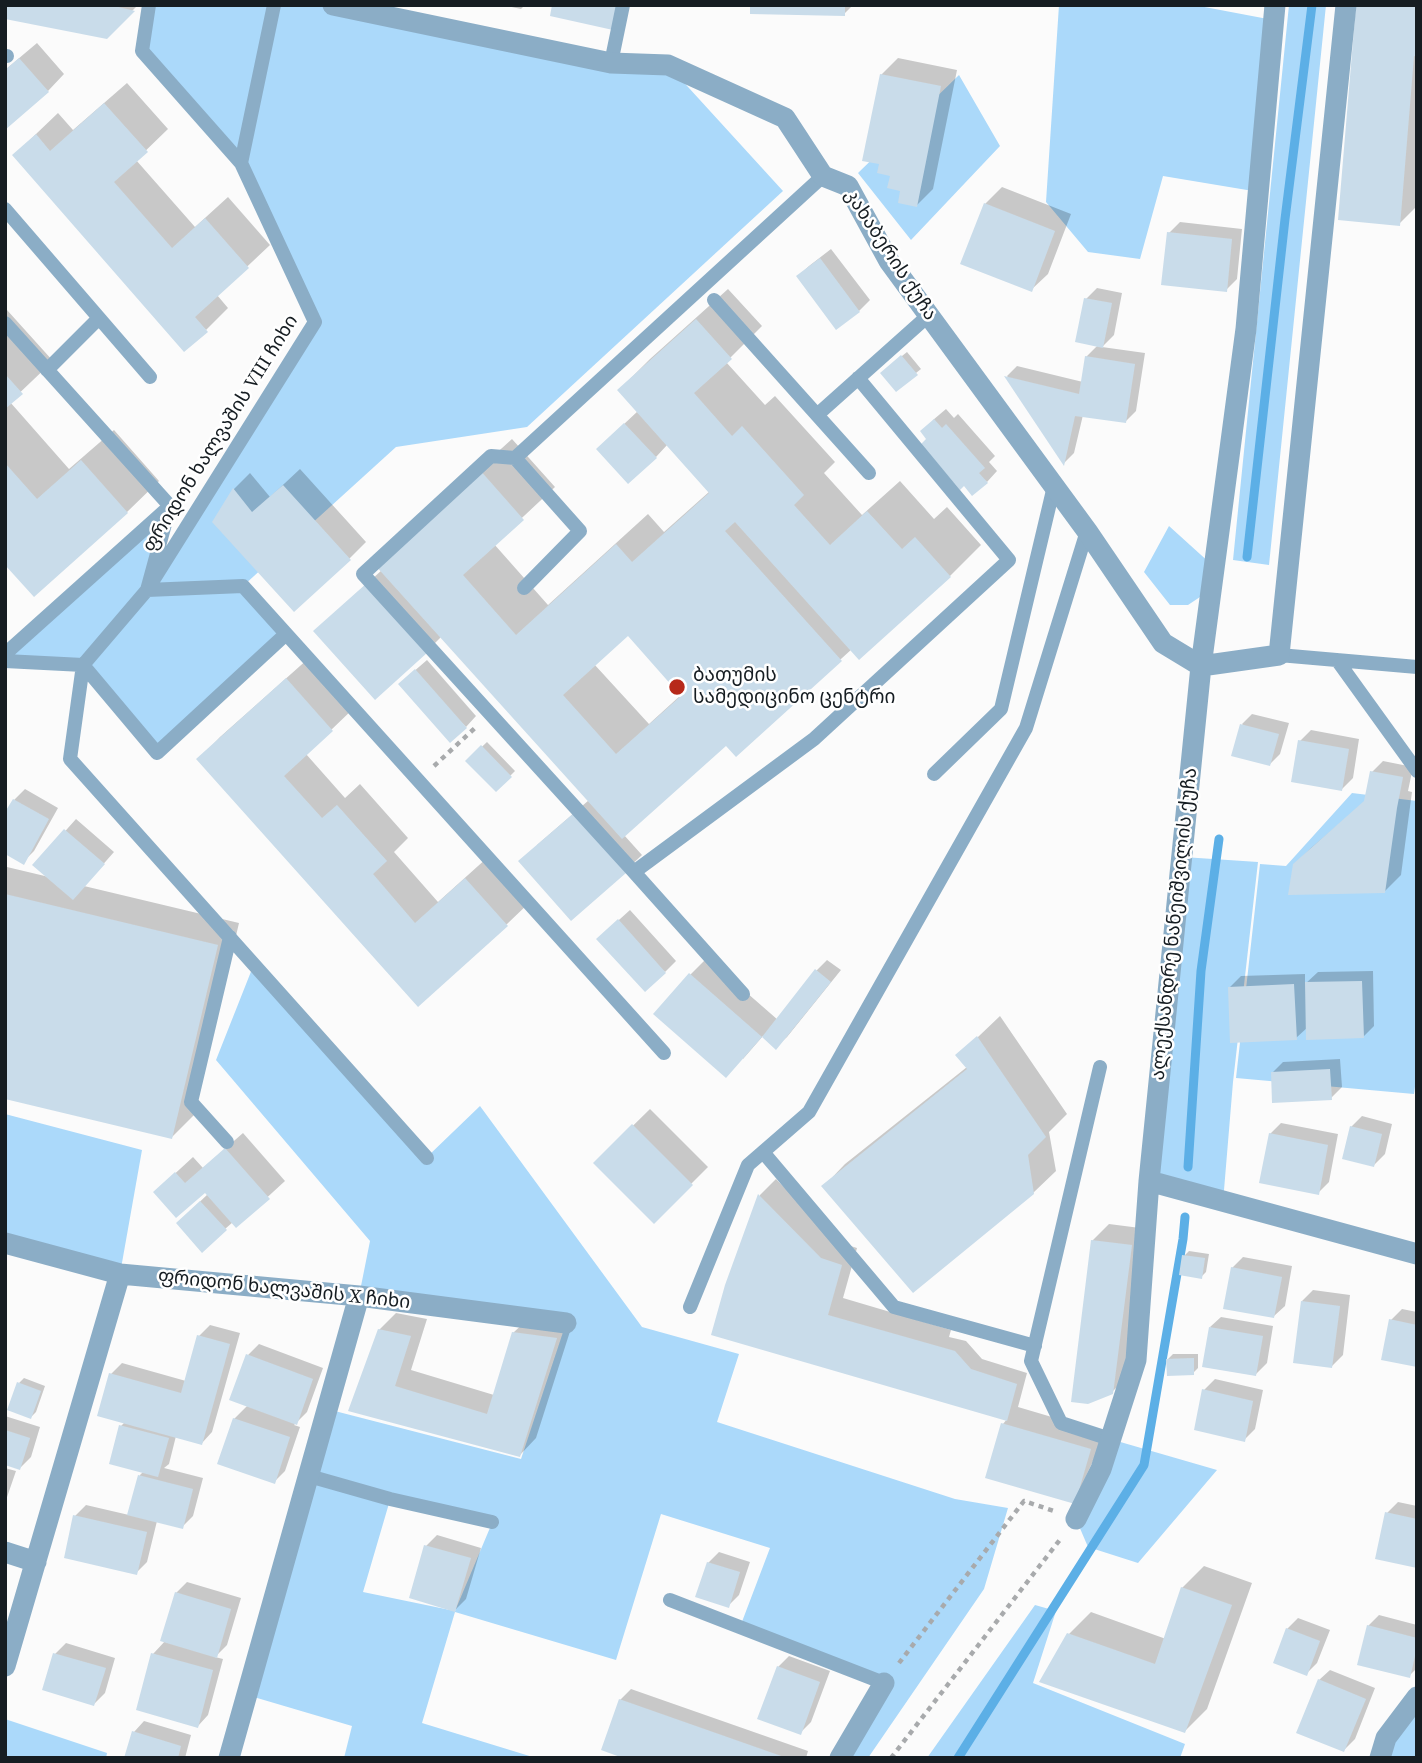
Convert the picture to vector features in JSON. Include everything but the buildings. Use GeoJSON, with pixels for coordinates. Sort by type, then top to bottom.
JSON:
{"type":"FeatureCollection","features":[{"type":"Feature","properties":{"kind":"street","name":"კახაბერის ქუჩა"},"geometry":{"type":"LineString","coordinates":[[333,5],[611,63],[668,65],[785,118],[823,176],[848,186],[889,261],[1087,531],[1163,643],[1201,666]]}},
{"type":"Feature","properties":{"kind":"street"},"geometry":{"type":"LineString","coordinates":[[1275,5],[1246,329],[1201,666],[1279,655],[1346,5]]}},
{"type":"Feature","properties":{"kind":"street","name":"ალექსანდრე ნანეიშვილის ქუჩა"},"geometry":{"type":"LineString","coordinates":[[1076,1519],[1101,1469],[1136,1360],[1149,1181],[1201,666]]}},
{"type":"Feature","properties":{"kind":"street"},"geometry":{"type":"LineString","coordinates":[[1149,1181],[1417,1254]]}},
{"type":"Feature","properties":{"kind":"street","name":"ფრიდონ ხალვაშის X ჩიხი"},"geometry":{"type":"LineString","coordinates":[[5,1243],[120,1274],[359,1296],[566,1323]]}},
{"type":"Feature","properties":{"kind":"street"},"geometry":{"type":"LineString","coordinates":[[5,1666],[120,1274]]}},
{"type":"Feature","properties":{"kind":"street"},"geometry":{"type":"LineString","coordinates":[[229,1758],[359,1296]]}},
{"type":"Feature","properties":{"kind":"street"},"geometry":{"type":"LineString","coordinates":[[5,1552],[36,1562]]}},
{"type":"Feature","properties":{"kind":"street"},"geometry":{"type":"LineString","coordinates":[[840,1758],[884,1683]]}},
{"type":"Feature","properties":{"kind":"street"},"geometry":{"type":"LineString","coordinates":[[1380,1758],[1386,1738],[1417,1697]]}},
{"type":"Feature","properties":{"kind":"lane","name":"ფრიდონ ხალვაშის VIII ჩიხი"},"geometry":{"type":"LineString","coordinates":[[83,665],[147,590],[315,322],[241,163],[142,51],[149,5]]}},
{"type":"Feature","properties":{"kind":"lane"},"geometry":{"type":"LineString","coordinates":[[241,163],[274,5]]}},
{"type":"Feature","properties":{"kind":"lane"},"geometry":{"type":"LineString","coordinates":[[611,63],[623,5]]}},
{"type":"Feature","properties":{"kind":"lane"},"geometry":{"type":"LineString","coordinates":[[515,458],[823,176]]}},
{"type":"Feature","properties":{"kind":"lane"},"geometry":{"type":"LineString","coordinates":[[5,209],[150,377]]}},
{"type":"Feature","properties":{"kind":"lane"},"geometry":{"type":"LineString","coordinates":[[714,300],[869,473]]}},
{"type":"Feature","properties":{"kind":"lane"},"geometry":{"type":"LineString","coordinates":[[817,415],[929,315]]}},
{"type":"Feature","properties":{"kind":"lane"},"geometry":{"type":"LineString","coordinates":[[47,369],[99,318]]}},
{"type":"Feature","properties":{"kind":"lane"},"geometry":{"type":"LineString","coordinates":[[5,323],[170,506]]}},
{"type":"Feature","properties":{"kind":"lane"},"geometry":{"type":"LineString","coordinates":[[634,872],[814,739],[1009,560],[858,378]]}},
{"type":"Feature","properties":{"kind":"lane"},"geometry":{"type":"LineString","coordinates":[[524,588],[580,531],[515,458],[491,456],[363,574],[744,994]]}},
{"type":"Feature","properties":{"kind":"lane"},"geometry":{"type":"LineString","coordinates":[[934,774],[1001,709],[1054,486]]}},
{"type":"Feature","properties":{"kind":"lane"},"geometry":{"type":"LineString","coordinates":[[170,506],[147,590],[243,586],[664,1053]]}},
{"type":"Feature","properties":{"kind":"lane"},"geometry":{"type":"LineString","coordinates":[[5,654],[170,506]]}},
{"type":"Feature","properties":{"kind":"lane"},"geometry":{"type":"LineString","coordinates":[[690,1307],[748,1165],[809,1112],[1026,728],[1087,531]]}},
{"type":"Feature","properties":{"kind":"lane"},"geometry":{"type":"LineString","coordinates":[[5,661],[83,665],[157,753],[286,634]]}},
{"type":"Feature","properties":{"kind":"lane"},"geometry":{"type":"LineString","coordinates":[[1279,655],[1417,667]]}},
{"type":"Feature","properties":{"kind":"lane"},"geometry":{"type":"LineString","coordinates":[[1337,660],[1417,771]]}},
{"type":"Feature","properties":{"kind":"lane"},"geometry":{"type":"LineString","coordinates":[[83,665],[70,758],[427,1158]]}},
{"type":"Feature","properties":{"kind":"lane"},"geometry":{"type":"LineString","coordinates":[[227,1142],[191,1102],[230,937]]}},
{"type":"Feature","properties":{"kind":"lane"},"geometry":{"type":"LineString","coordinates":[[1100,1067],[1031,1361],[1061,1423],[1110,1438]]}},
{"type":"Feature","properties":{"kind":"lane"},"geometry":{"type":"LineString","coordinates":[[763,1153],[894,1307],[1035,1346]]}},
{"type":"Feature","properties":{"kind":"lane"},"geometry":{"type":"LineString","coordinates":[[309,1476],[390,1499],[492,1522]]}},
{"type":"Feature","properties":{"kind":"lane"},"geometry":{"type":"LineString","coordinates":[[670,1600],[884,1683]]}},
{"type":"Feature","properties":{"kind":"path"},"geometry":{"type":"LineString","coordinates":[[418,781],[490,715]]}},
{"type":"Feature","properties":{"kind":"path"},"geometry":{"type":"LineString","coordinates":[[884,1683],[1024,1501],[1076,1519],[891,1758]]}},
{"type":"Feature","properties":{"kind":"shaded area"},"geometry":{"type":"Polygon","coordinates":[[[149,5],[333,5],[668,65],[783,191],[527,427],[396,447],[243,586],[286,634],[157,753],[83,665],[5,661],[170,506],[148,587],[315,322],[241,163],[142,51],[149,5]]]}},
{"type":"Feature","properties":{"kind":"shaded area"},"geometry":{"type":"Polygon","coordinates":[[[1059,5],[1194,5],[1273,20],[1259,192],[1163,176],[1140,259],[1088,252],[1046,202],[1059,5]]]}},
{"type":"Feature","properties":{"kind":"shaded area"},"geometry":{"type":"Polygon","coordinates":[[[1289,5],[1326,5],[1269,565],[1233,560],[1289,5]]]}},
{"type":"Feature","properties":{"kind":"shaded area"},"geometry":{"type":"Polygon","coordinates":[[[959,75],[1000,146],[911,240],[858,173],[959,75]]]}},
{"type":"Feature","properties":{"kind":"shaded area"},"geometry":{"type":"Polygon","coordinates":[[[1169,526],[1211,564],[1200,597],[1188,605],[1170,605],[1144,572],[1169,526]]]}},
{"type":"Feature","properties":{"kind":"shaded area"},"geometry":{"type":"Polygon","coordinates":[[[1352,793],[1417,801],[1417,1072],[1414,1094],[1236,1078],[1260,864],[1286,866],[1352,793]]]}},
{"type":"Feature","properties":{"kind":"shaded area"},"geometry":{"type":"Polygon","coordinates":[[[1183,857],[1258,862],[1233,1082],[1223,1202],[1149,1181],[1183,857]]]}},
{"type":"Feature","properties":{"kind":"shaded area"},"geometry":{"type":"Polygon","coordinates":[[[254,964],[427,1157],[480,1106],[642,1327],[739,1354],[717,1422],[955,1499],[1008,1508],[984,1589],[868,1758],[840,1758],[883,1683],[740,1627],[770,1548],[661,1514],[616,1660],[455,1612],[422,1723],[536,1758],[344,1758],[352,1726],[247,1695],[327,1409],[521,1459],[566,1323],[359,1296],[370,1241],[216,1060],[254,964]],[[390,1500],[363,1592],[455,1611],[492,1523],[390,1500]]]}},
{"type":"Feature","properties":{"kind":"shaded area"},"geometry":{"type":"Polygon","coordinates":[[[5,1114],[142,1150],[120,1274],[5,1243],[5,1114]]]}},
{"type":"Feature","properties":{"kind":"shaded area"},"geometry":{"type":"Polygon","coordinates":[[[1110,1439],[1217,1470],[1138,1563],[1088,1547],[1076,1519],[1110,1439]]]}},
{"type":"Feature","properties":{"kind":"shaded area"},"geometry":{"type":"Polygon","coordinates":[[[1035,1605],[1056,1611],[1033,1683],[1185,1744],[1180,1758],[927,1758],[1035,1605]]]}},
{"type":"Feature","properties":{"kind":"shaded area"},"geometry":{"type":"Polygon","coordinates":[[[1417,1697],[1417,1758],[1380,1758],[1417,1697]]]}},
{"type":"Feature","properties":{"kind":"shaded area"},"geometry":{"type":"Polygon","coordinates":[[[5,1719],[107,1753],[106,1758],[5,1758],[5,1719]]]}},
{"type":"Feature","properties":{"kind":"waterway"},"geometry":{"type":"LineString","coordinates":[[1247,557],[1312,5]]}},
{"type":"Feature","properties":{"kind":"waterway"},"geometry":{"type":"LineString","coordinates":[[1188,1167],[1201,971],[1219,839]]}},
{"type":"Feature","properties":{"kind":"waterway"},"geometry":{"type":"LineString","coordinates":[[958,1758],[1144,1465],[1185,1217]]}},
{"type":"Feature","properties":{"kind":"place","name":"ბათუმის სამედიცინო ცენტრი"},"geometry":{"type":"Point","coordinates":[677,687]}}]}
